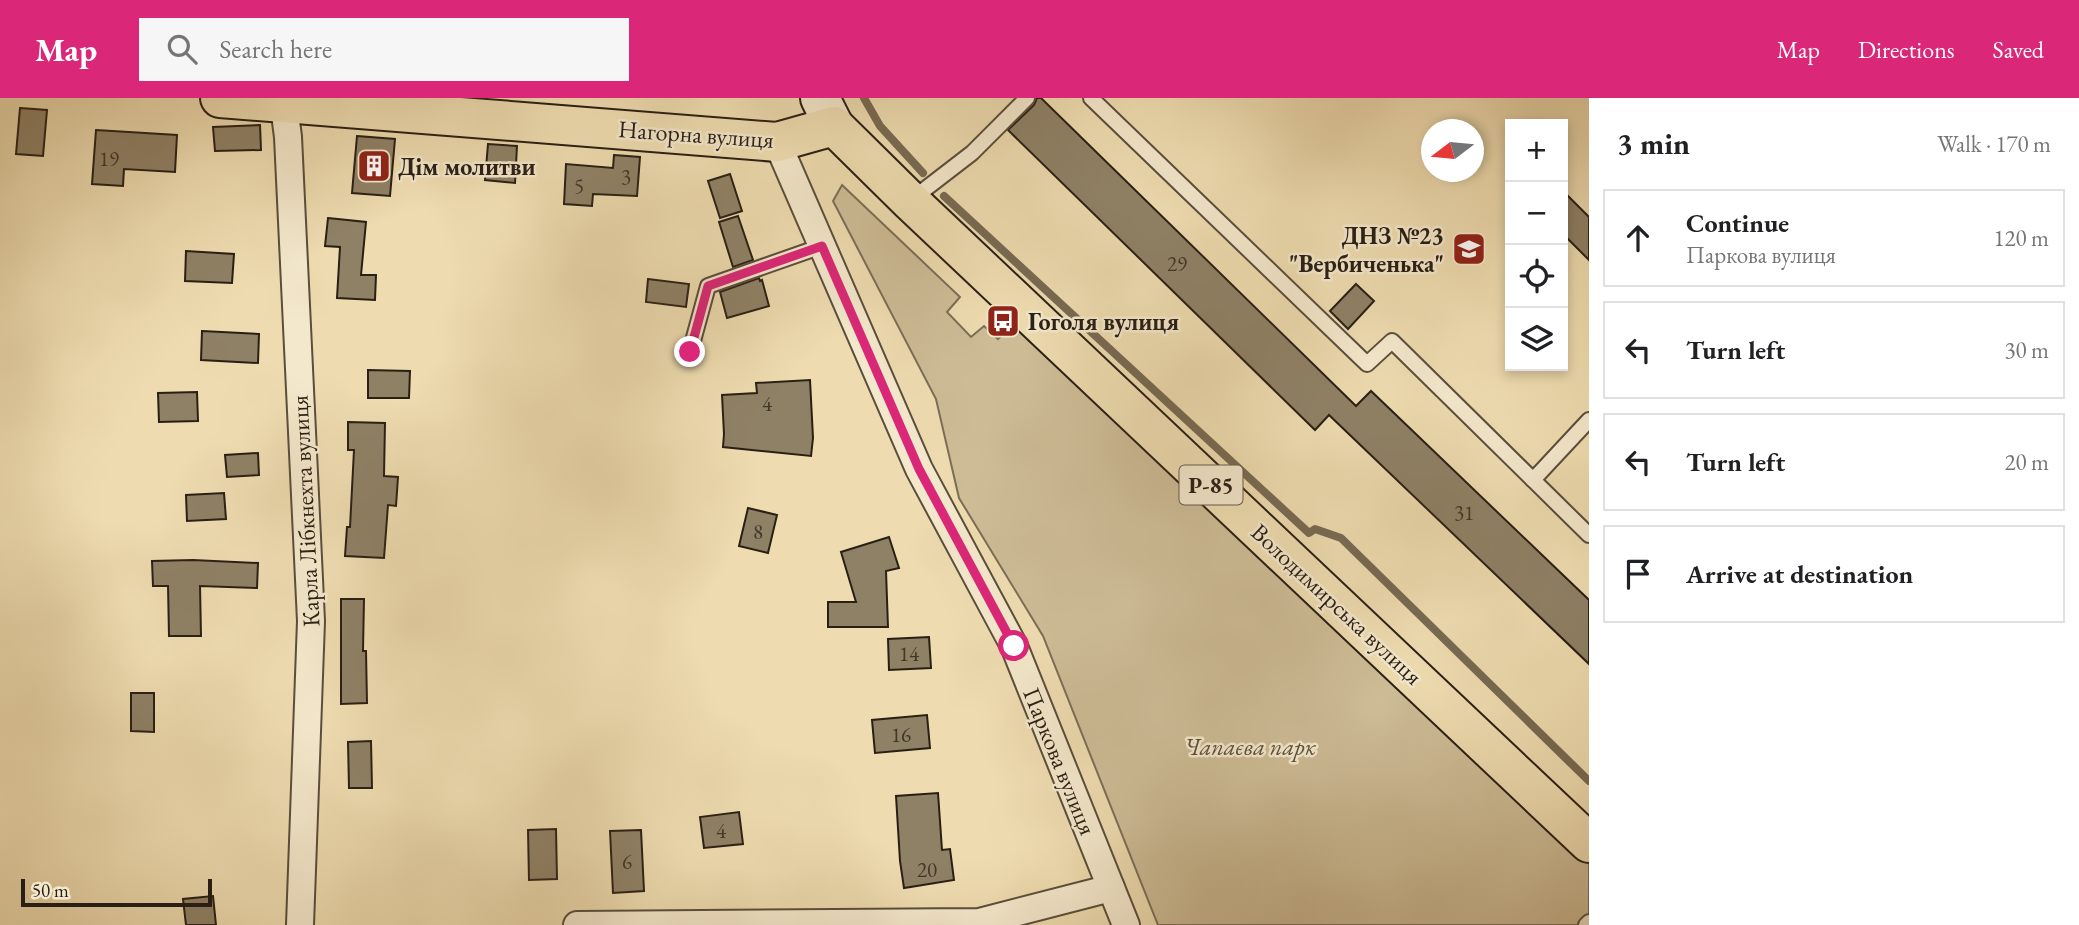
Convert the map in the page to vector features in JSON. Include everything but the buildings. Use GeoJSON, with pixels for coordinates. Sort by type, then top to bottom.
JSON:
{"type":"FeatureCollection","features":[{"type":"Feature","properties":{"kind":"main road","name":"Нагорна вулиця"},"geometry":{"type":"LineString","coordinates":[[220,98],[777,142],[827,112]]}},
{"type":"Feature","properties":{"kind":"main road","name":"Володимирська вулиця"},"geometry":{"type":"LineString","coordinates":[[827,112],[910,201],[1589,843]]}},
{"type":"Feature","properties":{"kind":"street","name":"Карла Лібкнехта вулиця"},"geometry":{"type":"LineString","coordinates":[[284,101],[288,137],[311,621],[300,925]]}},
{"type":"Feature","properties":{"kind":"street","name":"Паркова вулиця"},"geometry":{"type":"LineString","coordinates":[[777,142],[919,469],[1014,646],[1126,925]]}},
{"type":"Feature","properties":{"kind":"street"},"geometry":{"type":"LineString","coordinates":[[577,925],[979,922],[1111,888]]}},
{"type":"Feature","properties":{"kind":"lane"},"geometry":{"type":"LineString","coordinates":[[910,201],[972,153],[1027,98]]}},
{"type":"Feature","properties":{"kind":"lane"},"geometry":{"type":"LineString","coordinates":[[1091,98],[1367,364],[1391,341],[1589,535]]}},
{"type":"Feature","properties":{"kind":"lane"},"geometry":{"type":"LineString","coordinates":[[690,352],[708,286],[822,246]]}},
{"type":"Feature","properties":{"kind":"lane"},"geometry":{"type":"LineString","coordinates":[[1533,480],[1589,420]]}},
{"type":"Feature","properties":{"kind":"green space","name":"Чапаєва парк"},"geometry":{"type":"Polygon","coordinates":[[[842,185],[960,297],[947,312],[971,337],[984,326],[998,339],[1018,319],[1589,856],[1589,925],[1158,925],[1043,636],[959,498],[936,399],[833,201],[842,185]]]}},
{"type":"Feature","properties":{"kind":"waterway"},"geometry":{"type":"LineString","coordinates":[[864,98],[880,126],[923,173]]}},
{"type":"Feature","properties":{"kind":"waterway"},"geometry":{"type":"LineString","coordinates":[[944,196],[1309,533],[1315,529],[1341,538],[1589,781]]}},
{"type":"Feature","properties":{"kind":"place","name":"Дім молитви"},"geometry":{"type":"Point","coordinates":[374,166]}},
{"type":"Feature","properties":{"kind":"place","name":"ДНЗ №23 \"Вербиченька\""},"geometry":{"type":"Point","coordinates":[1469,249]}},
{"type":"Feature","properties":{"kind":"place","name":"Гоголя вулиця"},"geometry":{"type":"Point","coordinates":[1003,321]}},
{"type":"Feature","properties":{"kind":"route"},"geometry":{"type":"LineString","coordinates":[[690,352],[708,286],[822,246],[919,469],[1014,646]]}}]}
